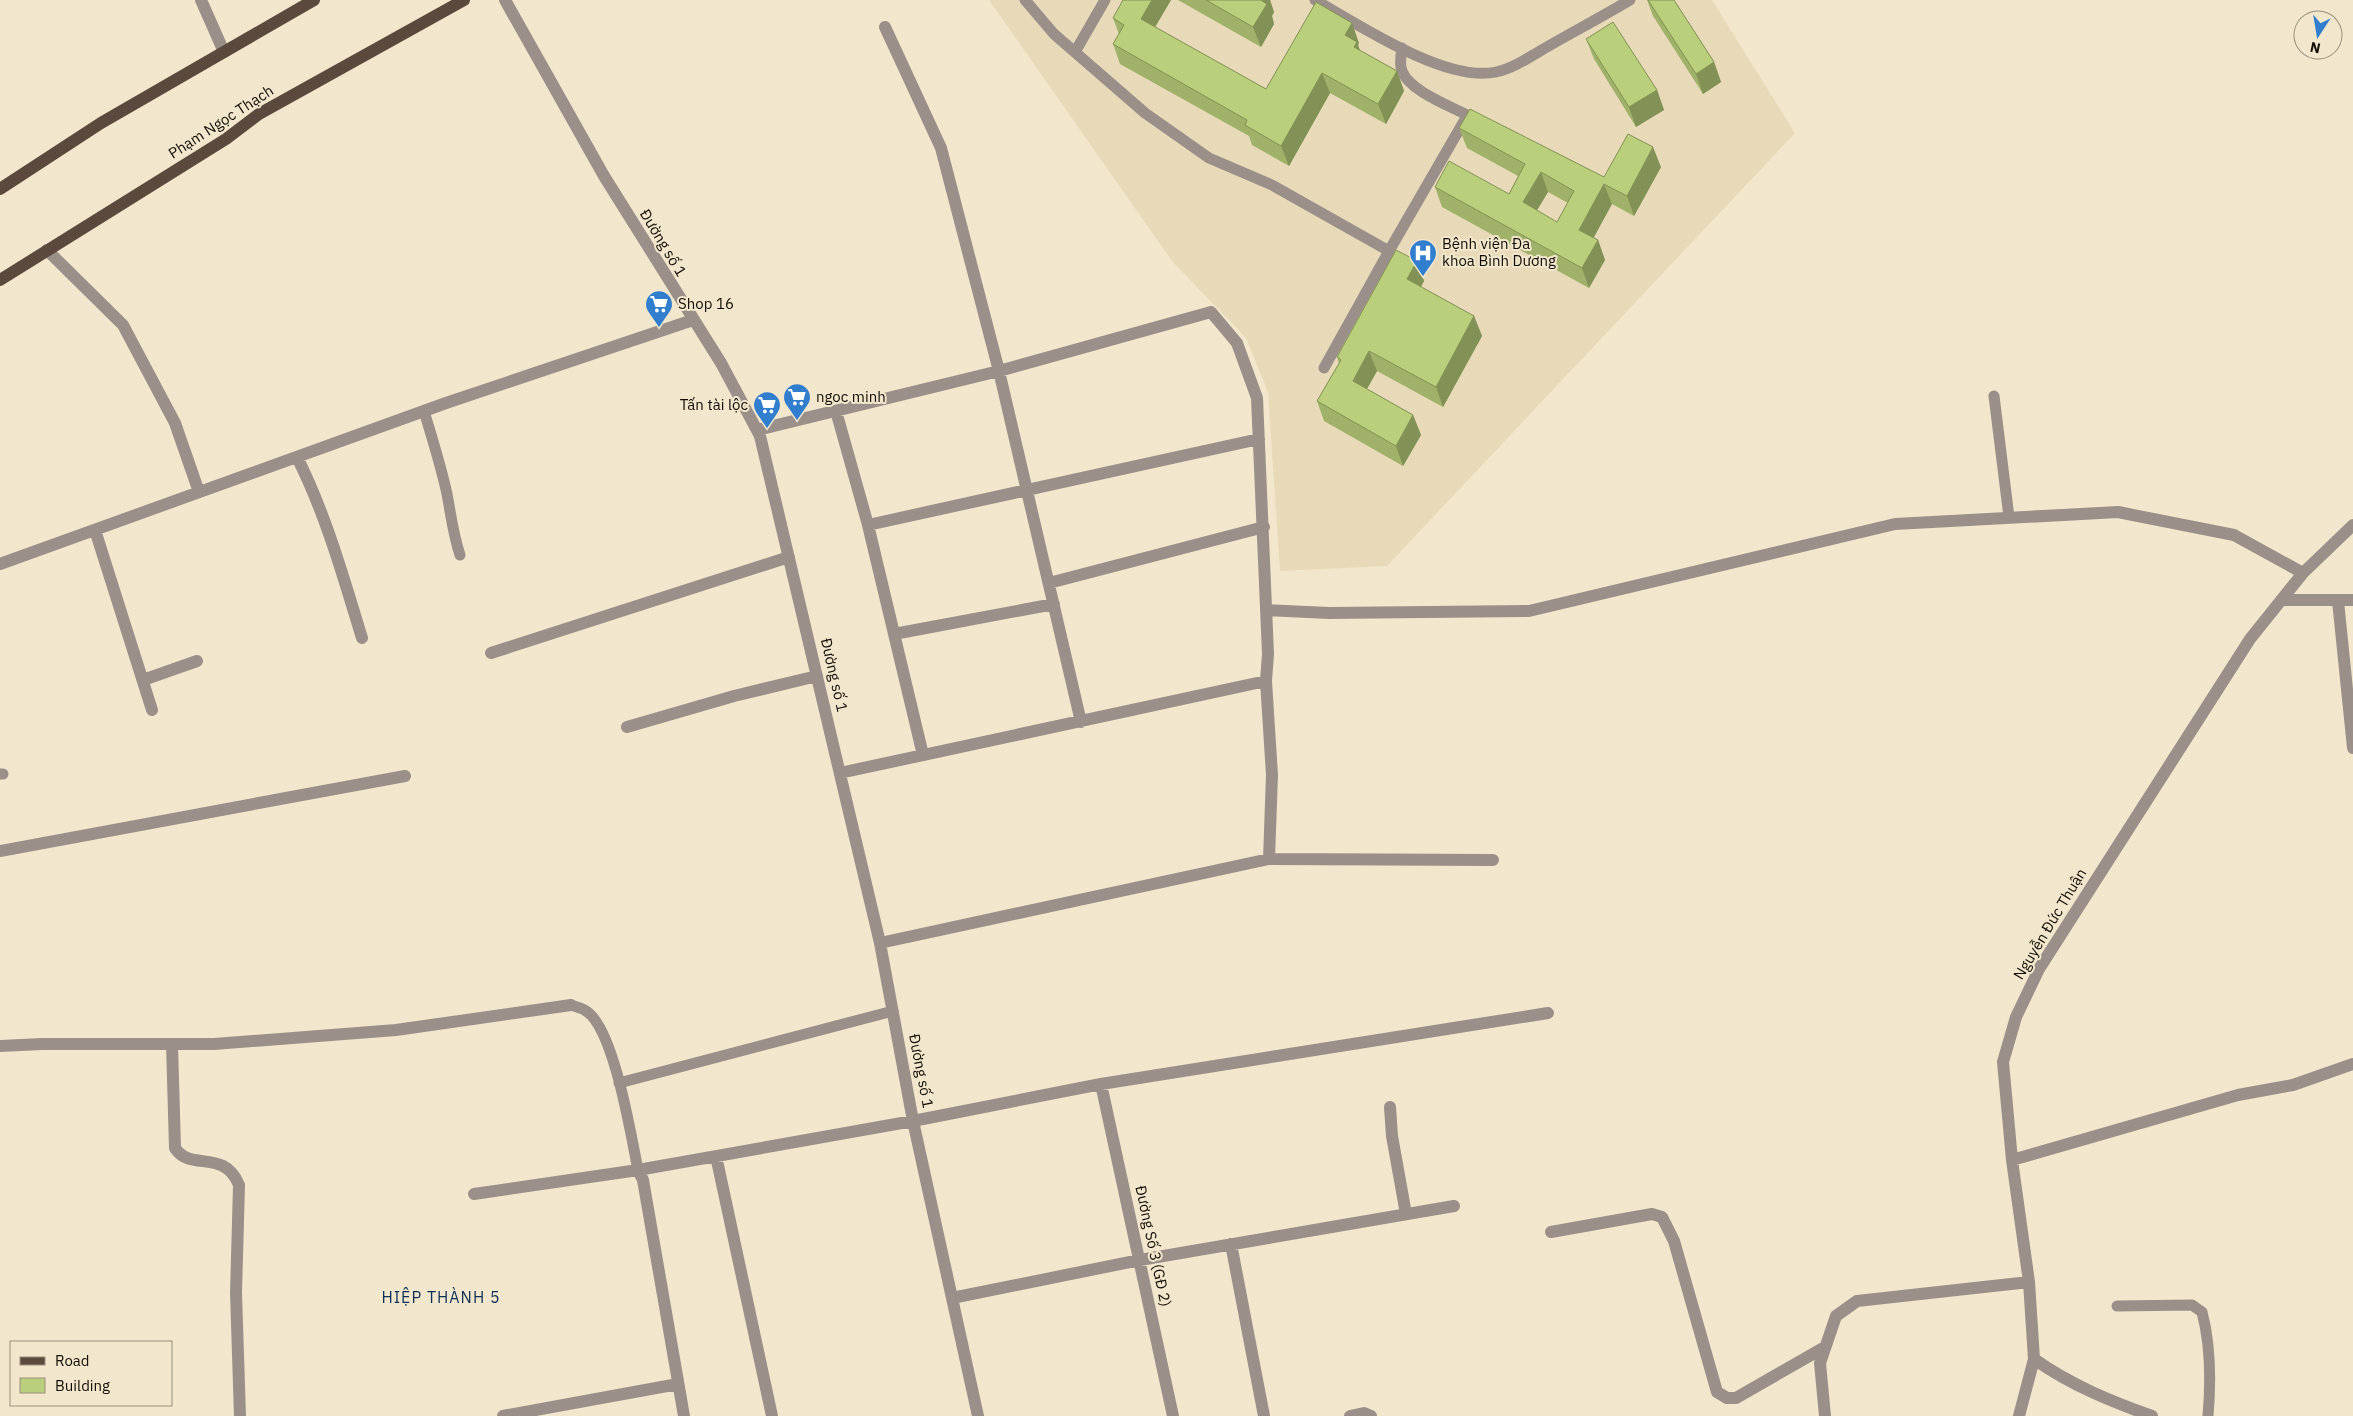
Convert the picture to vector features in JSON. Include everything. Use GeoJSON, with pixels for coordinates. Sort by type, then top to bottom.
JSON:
{"type":"FeatureCollection","features":[{"type":"Feature","properties":{"kind":"main road"},"geometry":{"type":"LineString","coordinates":[[0,189],[101,123],[314,0]]}},
{"type":"Feature","properties":{"kind":"main road","name":"Phạm Ngọc Thạch"},"geometry":{"type":"LineString","coordinates":[[0,280],[226,139],[259,114],[464,0]]}},
{"type":"Feature","properties":{"kind":"street"},"geometry":{"type":"LineString","coordinates":[[201,0],[224,52]]}},
{"type":"Feature","properties":{"kind":"street","name":"Đường số 1"},"geometry":{"type":"LineString","coordinates":[[505,0],[604,176],[721,363],[760,436],[880,943],[913,1121],[978,1416]]}},
{"type":"Feature","properties":{"kind":"street"},"geometry":{"type":"LineString","coordinates":[[885,27],[941,148],[999,371],[1081,722]]}},
{"type":"Feature","properties":{"kind":"street"},"geometry":{"type":"LineString","coordinates":[[47,250],[123,325],[175,423],[199,492]]}},
{"type":"Feature","properties":{"kind":"street"},"geometry":{"type":"LineString","coordinates":[[757,430],[999,371],[1211,312],[1236,344],[1257,398],[1264,527],[1268,654],[1266,681],[1272,775],[1269,858]]}},
{"type":"Feature","properties":{"kind":"street"},"geometry":{"type":"LineString","coordinates":[[0,564],[424,411],[693,320]]}},
{"type":"Feature","properties":{"kind":"street"},"geometry":{"type":"LineString","coordinates":[[836,411],[868,525],[923,755]]}},
{"type":"Feature","properties":{"kind":"street"},"geometry":{"type":"LineString","coordinates":[[868,525],[1259,439]]}},
{"type":"Feature","properties":{"kind":"street"},"geometry":{"type":"LineString","coordinates":[[297,457],[316,494],[362,638]]}},
{"type":"Feature","properties":{"kind":"street"},"geometry":{"type":"LineString","coordinates":[[1266,610],[1329,613],[1529,611],[1895,524],[2118,512],[2234,535],[2303,573]]}},
{"type":"Feature","properties":{"kind":"street","name":"Nguyễn Đức Thuận"},"geometry":{"type":"LineString","coordinates":[[2019,1416],[2034,1359],[2029,1282],[2012,1160],[2003,1062],[2016,1017],[2039,969],[2250,639],[2303,573],[2353,525]]}},
{"type":"Feature","properties":{"kind":"street"},"geometry":{"type":"LineString","coordinates":[[1048,582],[1264,527]]}},
{"type":"Feature","properties":{"kind":"street"},"geometry":{"type":"LineString","coordinates":[[95,530],[152,710]]}},
{"type":"Feature","properties":{"kind":"street"},"geometry":{"type":"LineString","coordinates":[[491,653],[789,557]]}},
{"type":"Feature","properties":{"kind":"street"},"geometry":{"type":"LineString","coordinates":[[2281,600],[2353,600]]}},
{"type":"Feature","properties":{"kind":"street"},"geometry":{"type":"LineString","coordinates":[[2338,601],[2353,748]]}},
{"type":"Feature","properties":{"kind":"street"},"geometry":{"type":"LineString","coordinates":[[894,634],[1054,604]]}},
{"type":"Feature","properties":{"kind":"street"},"geometry":{"type":"LineString","coordinates":[[143,680],[198,662]]}},
{"type":"Feature","properties":{"kind":"street"},"geometry":{"type":"LineString","coordinates":[[627,727],[734,696],[817,676]]}},
{"type":"Feature","properties":{"kind":"street"},"geometry":{"type":"LineString","coordinates":[[840,773],[1266,681]]}},
{"type":"Feature","properties":{"kind":"street"},"geometry":{"type":"LineString","coordinates":[[0,851],[405,776]]}},
{"type":"Feature","properties":{"kind":"street"},"geometry":{"type":"LineString","coordinates":[[880,943],[1269,858],[1493,860]]}},
{"type":"Feature","properties":{"kind":"street"},"geometry":{"type":"LineString","coordinates":[[0,1046],[42,1044],[214,1044],[396,1030],[571,1005]]}},
{"type":"Feature","properties":{"kind":"street"},"geometry":{"type":"LineString","coordinates":[[474,1194],[638,1170],[913,1121],[1100,1084],[1548,1013]]}},
{"type":"Feature","properties":{"kind":"street"},"geometry":{"type":"LineString","coordinates":[[172,1044],[175,1148],[179,1155],[220,1164],[234,1172],[239,1185],[236,1293],[240,1416]]}},
{"type":"Feature","properties":{"kind":"street"},"geometry":{"type":"LineString","coordinates":[[2012,1160],[2238,1095],[2293,1085],[2353,1064]]}},
{"type":"Feature","properties":{"kind":"street","name":"Đường Số 3 (GĐ 2)"},"geometry":{"type":"LineString","coordinates":[[1100,1084],[1173,1416]]}},
{"type":"Feature","properties":{"kind":"street"},"geometry":{"type":"LineString","coordinates":[[1390,1107],[1392,1136],[1406,1214]]}},
{"type":"Feature","properties":{"kind":"street"},"geometry":{"type":"LineString","coordinates":[[716,1156],[772,1416]]}},
{"type":"Feature","properties":{"kind":"street"},"geometry":{"type":"LineString","coordinates":[[638,1170],[643,1180],[684,1416]]}},
{"type":"Feature","properties":{"kind":"street"},"geometry":{"type":"LineString","coordinates":[[952,1298],[1140,1260],[1454,1206]]}},
{"type":"Feature","properties":{"kind":"street"},"geometry":{"type":"LineString","coordinates":[[1551,1232],[1645,1215],[1662,1217],[1674,1241],[1717,1392],[1727,1398],[1736,1398],[1825,1347]]}},
{"type":"Feature","properties":{"kind":"street"},"geometry":{"type":"LineString","coordinates":[[1231,1244],[1264,1416]]}},
{"type":"Feature","properties":{"kind":"street"},"geometry":{"type":"LineString","coordinates":[[1825,1416],[1820,1363],[1836,1316],[1857,1301],[2029,1282]]}},
{"type":"Feature","properties":{"kind":"street"},"geometry":{"type":"LineString","coordinates":[[2034,1359],[2058,1376],[2100,1397],[2152,1416]]}},
{"type":"Feature","properties":{"kind":"street"},"geometry":{"type":"LineString","coordinates":[[503,1416],[548,1412],[678,1384]]}},
{"type":"Feature","properties":{"kind":"street"},"geometry":{"type":"LineString","coordinates":[[1350,1416],[1364,1413],[1371,1416]]}},
{"type":"Feature","properties":{"kind":"lane"},"geometry":{"type":"LineString","coordinates":[[1025,0],[1054,34],[1145,113],[1209,158],[1272,185],[1389,251]]}},
{"type":"Feature","properties":{"kind":"lane"},"geometry":{"type":"LineString","coordinates":[[1075,52],[1104,0]]}},
{"type":"Feature","properties":{"kind":"lane"},"geometry":{"type":"LineString","coordinates":[[1315,0],[1402,48],[1446,67],[1473,74],[1496,72],[1518,63],[1630,0]]}},
{"type":"Feature","properties":{"kind":"lane"},"geometry":{"type":"LineString","coordinates":[[1402,48],[1401,69],[1405,76],[1430,96],[1482,123]]}},
{"type":"Feature","properties":{"kind":"lane"},"geometry":{"type":"LineString","coordinates":[[1324,368],[1468,115]]}},
{"type":"Feature","properties":{"kind":"lane"},"geometry":{"type":"LineString","coordinates":[[1994,396],[2009,517]]}},
{"type":"Feature","properties":{"kind":"lane"},"geometry":{"type":"LineString","coordinates":[[424,411],[439,461],[452,530],[460,555]]}},
{"type":"Feature","properties":{"kind":"lane"},"geometry":{"type":"LineString","coordinates":[[571,1005],[587,1011],[596,1022],[609,1047],[638,1170]]}},
{"type":"Feature","properties":{"kind":"lane"},"geometry":{"type":"LineString","coordinates":[[619,1083],[893,1011]]}},
{"type":"Feature","properties":{"kind":"lane"},"geometry":{"type":"LineString","coordinates":[[2118,1306],[2192,1305],[2202,1312],[2208,1334],[2210,1386],[2208,1416]]}},
{"type":"Feature","properties":{"kind":"shaded area","name":"Bệnh viện Đa khoa Bình Dương"},"geometry":{"type":"Polygon","coordinates":[[[989,0],[1712,0],[1795,133],[1387,566],[1280,571],[1268,392],[1246,338],[1172,261],[989,0]]]}},
{"type":"Feature","properties":{"kind":"building"},"geometry":{"type":"Polygon","coordinates":[[[1123,0],[1152,0],[1141,19],[1266,89],[1316,2],[1352,23],[1345,35],[1357,42],[1354,47],[1397,71],[1378,104],[1322,73],[1281,146],[1245,125],[1247,120],[1113,44],[1124,25],[1113,18],[1123,0]]]}},
{"type":"Feature","properties":{"kind":"building"},"geometry":{"type":"Polygon","coordinates":[[[1206,0],[1262,0],[1267,4],[1253,27],[1206,0]]]}},
{"type":"Feature","properties":{"kind":"building"},"geometry":{"type":"Polygon","coordinates":[[[1648,0],[1674,0],[1714,62],[1696,74],[1648,0]]]}},
{"type":"Feature","properties":{"kind":"building"},"geometry":{"type":"Polygon","coordinates":[[[1613,22],[1657,90],[1629,107],[1586,39],[1613,22]]]}},
{"type":"Feature","properties":{"kind":"building"},"geometry":{"type":"Polygon","coordinates":[[[1470,109],[1604,177],[1628,134],[1653,147],[1627,196],[1604,184],[1579,230],[1598,240],[1582,268],[1435,187],[1449,161],[1509,194],[1525,164],[1459,128],[1470,109]],[[1541,172],[1523,202],[1557,222],[1574,191],[1541,172]]]}},
{"type":"Feature","properties":{"kind":"building"},"geometry":{"type":"Polygon","coordinates":[[[1396,250],[1417,261],[1407,279],[1474,316],[1436,387],[1369,351],[1353,381],[1413,415],[1396,446],[1317,401],[1341,360],[1337,357],[1396,250]]]}},
{"type":"Feature","properties":{"kind":"place","name":"Bệnh viện Đa khoa Bình Dương"},"geometry":{"type":"Point","coordinates":[1423,277]}},
{"type":"Feature","properties":{"kind":"place","name":"Shop 16"},"geometry":{"type":"Point","coordinates":[659,328]}},
{"type":"Feature","properties":{"kind":"place","name":"ngoc minh"},"geometry":{"type":"Point","coordinates":[797,421]}},
{"type":"Feature","properties":{"kind":"place","name":"Tấn tài lộc"},"geometry":{"type":"Point","coordinates":[767,429]}},
{"type":"Feature","properties":{"kind":"district","name":"HIỆP THÀNH 5"},"geometry":{"type":"Point","coordinates":[441,1297]}}]}
